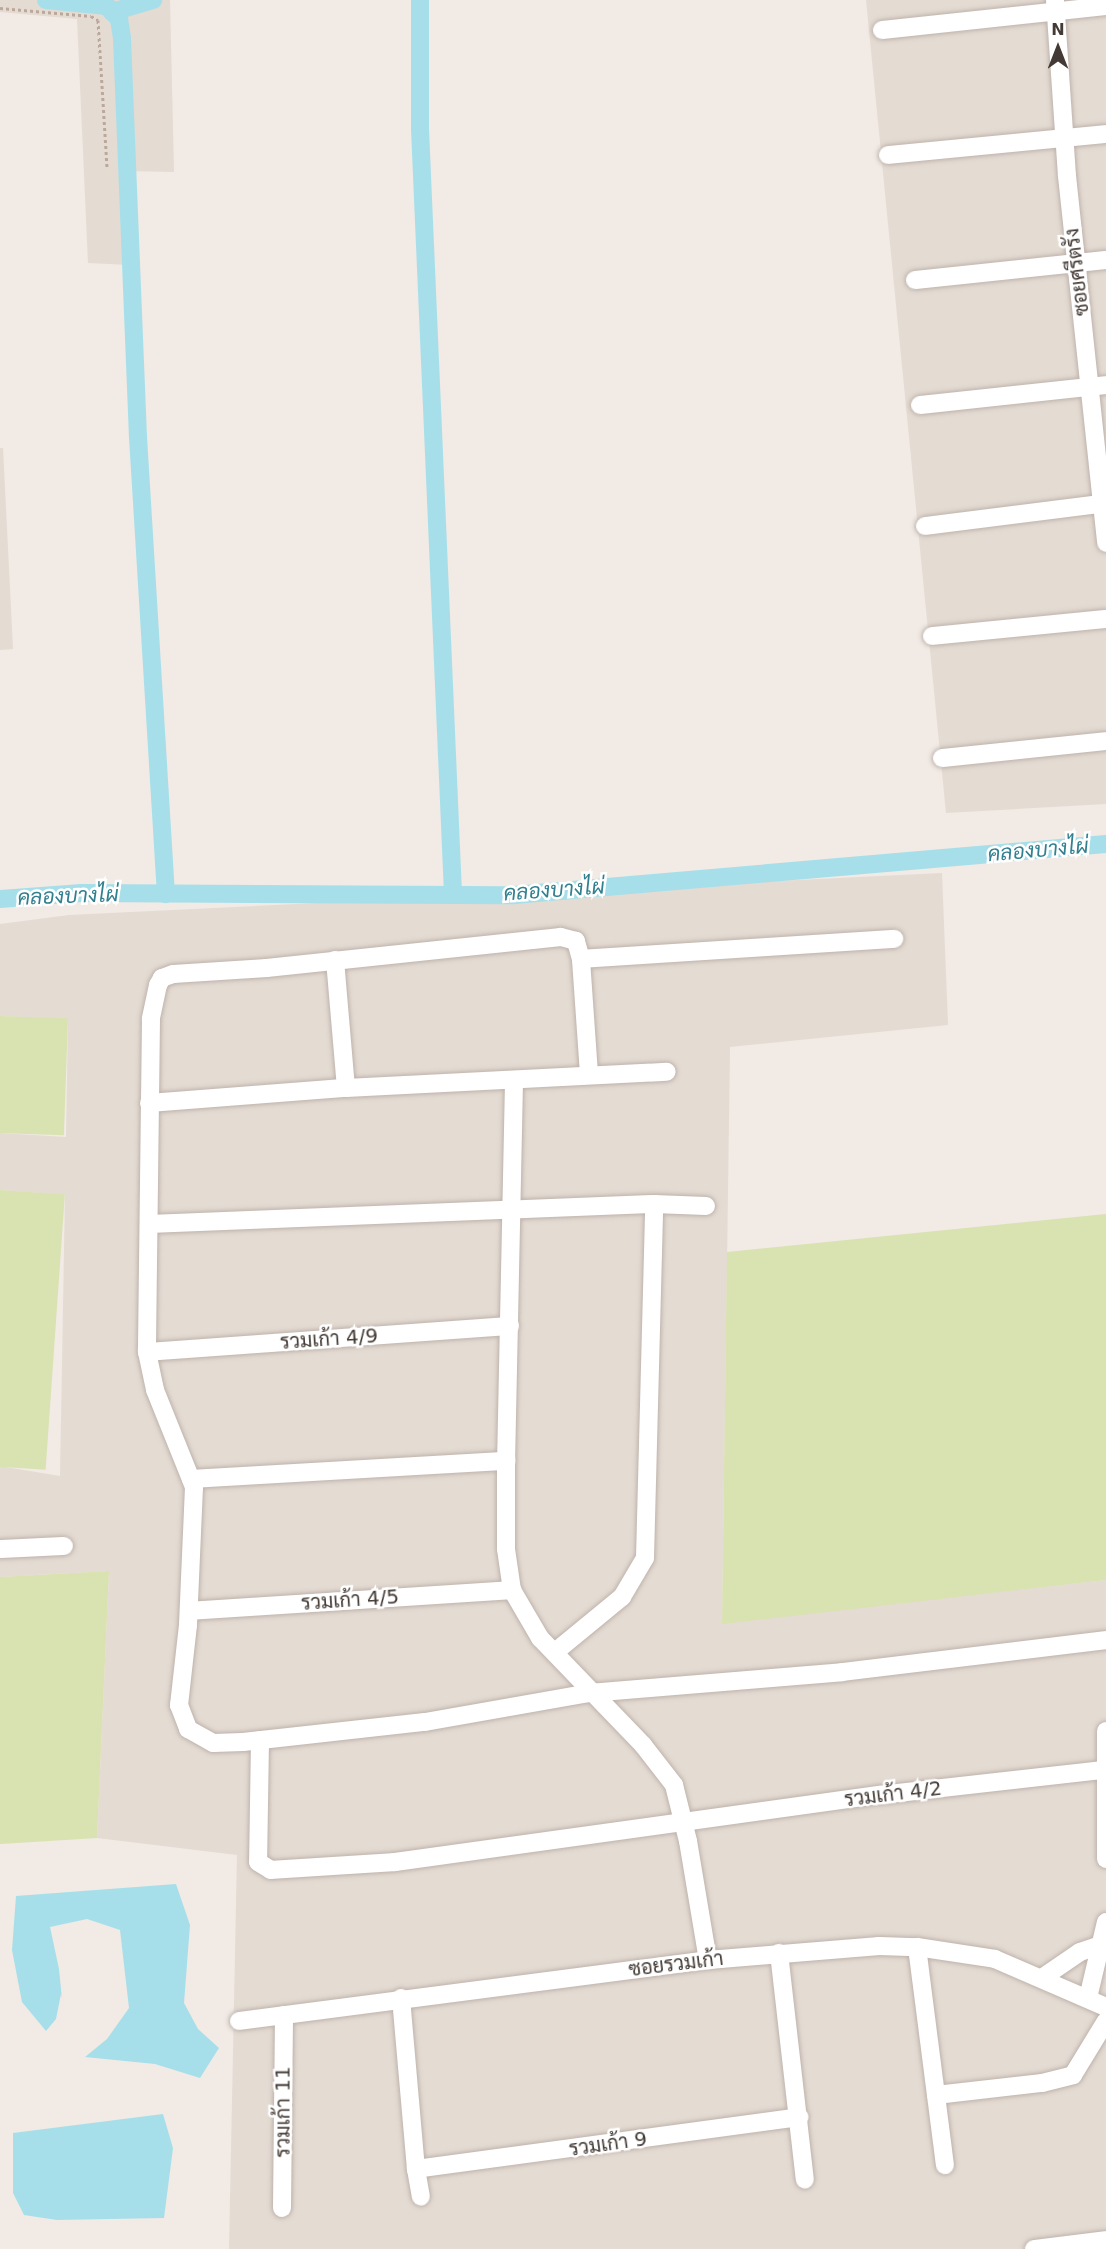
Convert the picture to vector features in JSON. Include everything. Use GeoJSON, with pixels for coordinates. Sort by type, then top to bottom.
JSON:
{"type":"FeatureCollection","features":[{"type":"Feature","properties":{"kind":"street"},"geometry":{"type":"LineString","coordinates":[[882,30],[1055,5],[1106,6]]}},
{"type":"Feature","properties":{"kind":"street","name":"ซอยศรีตรัง"},"geometry":{"type":"LineString","coordinates":[[1055,5],[1063,138],[1076,262],[1099,386],[1106,543]]}},
{"type":"Feature","properties":{"kind":"street"},"geometry":{"type":"LineString","coordinates":[[888,155],[1106,134]]}},
{"type":"Feature","properties":{"kind":"street"},"geometry":{"type":"LineString","coordinates":[[915,280],[1106,260]]}},
{"type":"Feature","properties":{"kind":"street"},"geometry":{"type":"LineString","coordinates":[[920,405],[1099,386]]}},
{"type":"Feature","properties":{"kind":"street"},"geometry":{"type":"LineString","coordinates":[[925,526],[1104,504]]}},
{"type":"Feature","properties":{"kind":"street"},"geometry":{"type":"LineString","coordinates":[[932,636],[1106,619]]}},
{"type":"Feature","properties":{"kind":"street"},"geometry":{"type":"LineString","coordinates":[[942,758],[1106,741]]}},
{"type":"Feature","properties":{"kind":"street"},"geometry":{"type":"LineString","coordinates":[[589,1074],[581,959],[576,941],[561,937],[162,978],[151,1019],[147,1352],[155,1390],[191,1479],[196,1507],[189,1611],[179,1705],[188,1729],[213,1743],[260,1740],[424,1722],[589,1693],[854,1671],[1106,1640]]}},
{"type":"Feature","properties":{"kind":"street"},"geometry":{"type":"LineString","coordinates":[[581,959],[894,939]]}},
{"type":"Feature","properties":{"kind":"street"},"geometry":{"type":"LineString","coordinates":[[335,960],[346,1088]]}},
{"type":"Feature","properties":{"kind":"street"},"geometry":{"type":"LineString","coordinates":[[149,1103],[346,1088],[514,1082],[589,1074],[667,1072]]}},
{"type":"Feature","properties":{"kind":"street"},"geometry":{"type":"LineString","coordinates":[[514,1082],[506,1461],[506,1549],[512,1590],[540,1638],[667,1774],[684,1822],[708,1959]]}},
{"type":"Feature","properties":{"kind":"street"},"geometry":{"type":"LineString","coordinates":[[149,1224],[654,1204],[706,1206]]}},
{"type":"Feature","properties":{"kind":"street"},"geometry":{"type":"LineString","coordinates":[[555,1652],[622,1597],[645,1558],[654,1204]]}},
{"type":"Feature","properties":{"kind":"street","name":"รวมเก้า 4/9"},"geometry":{"type":"LineString","coordinates":[[147,1352],[510,1326]]}},
{"type":"Feature","properties":{"kind":"street"},"geometry":{"type":"LineString","coordinates":[[191,1479],[506,1461]]}},
{"type":"Feature","properties":{"kind":"street"},"geometry":{"type":"LineString","coordinates":[[0,1549],[64,1546]]}},
{"type":"Feature","properties":{"kind":"street","name":"รวมเก้า 4/5"},"geometry":{"type":"LineString","coordinates":[[189,1611],[512,1590]]}},
{"type":"Feature","properties":{"kind":"street"},"geometry":{"type":"LineString","coordinates":[[1106,1731],[1104,1770],[1106,1859]]}},
{"type":"Feature","properties":{"kind":"street","name":"รวมเก้า 4/2"},"geometry":{"type":"LineString","coordinates":[[260,1740],[258,1862],[271,1870],[395,1862],[684,1822],[1104,1770]]}},
{"type":"Feature","properties":{"kind":"street"},"geometry":{"type":"LineString","coordinates":[[1088,1998],[1106,1922]]}},
{"type":"Feature","properties":{"kind":"street"},"geometry":{"type":"LineString","coordinates":[[1042,1978],[1080,1952],[1100,1945]]}},
{"type":"Feature","properties":{"kind":"street"},"geometry":{"type":"LineString","coordinates":[[917,1947],[945,2165]]}},
{"type":"Feature","properties":{"kind":"street","name":"ซอยรวมเก้า"},"geometry":{"type":"LineString","coordinates":[[239,2021],[708,1959],[779,1953],[917,1947],[995,1959],[1106,2007]]}},
{"type":"Feature","properties":{"kind":"street"},"geometry":{"type":"LineString","coordinates":[[779,1953],[805,2180]]}},
{"type":"Feature","properties":{"kind":"street"},"geometry":{"type":"LineString","coordinates":[[401,1998],[416,2169],[421,2197]]}},
{"type":"Feature","properties":{"kind":"street","name":"รวมเก้า 11"},"geometry":{"type":"LineString","coordinates":[[282,2208],[284,2015]]}},
{"type":"Feature","properties":{"kind":"street"},"geometry":{"type":"LineString","coordinates":[[936,2095],[1042,2083],[1073,2075],[1106,2021]]}},
{"type":"Feature","properties":{"kind":"street","name":"รวมเก้า 9"},"geometry":{"type":"LineString","coordinates":[[416,2169],[799,2117]]}},
{"type":"Feature","properties":{"kind":"street"},"geometry":{"type":"LineString","coordinates":[[1034,2249],[1106,2240]]}},
{"type":"Feature","properties":{"kind":"path"},"geometry":{"type":"LineString","coordinates":[[0,8],[91,16],[98,21],[106,168]]}},
{"type":"Feature","properties":{"kind":"shaded area"},"geometry":{"type":"Polygon","coordinates":[[[0,0],[170,0],[174,172],[127,171],[130,265],[88,263],[77,19],[0,12],[0,0]]]}},
{"type":"Feature","properties":{"kind":"shaded area"},"geometry":{"type":"Polygon","coordinates":[[[866,0],[1106,0],[1106,804],[946,813],[866,0]]]}},
{"type":"Feature","properties":{"kind":"shaded area"},"geometry":{"type":"Polygon","coordinates":[[[0,448],[3,448],[13,649],[0,650],[0,448]]]}},
{"type":"Feature","properties":{"kind":"shaded area"},"geometry":{"type":"Polygon","coordinates":[[[942,873],[948,1025],[730,1047],[722,1623],[1106,1580],[1106,2249],[229,2249],[237,1855],[97,1838],[109,1571],[0,1577],[0,1466],[60,1476],[65,1195],[0,1190],[0,1133],[66,1137],[68,1019],[0,1016],[0,924],[69,915],[942,873]]]}},
{"type":"Feature","properties":{"kind":"green space"},"geometry":{"type":"Polygon","coordinates":[[[0,1016],[68,1018],[64,1135],[0,1133],[0,1016]]]}},
{"type":"Feature","properties":{"kind":"green space"},"geometry":{"type":"Polygon","coordinates":[[[0,1190],[65,1195],[46,1470],[0,1467],[0,1190]]]}},
{"type":"Feature","properties":{"kind":"green space"},"geometry":{"type":"Polygon","coordinates":[[[1106,1214],[1106,1580],[722,1624],[727,1252],[1106,1214]]]}},
{"type":"Feature","properties":{"kind":"green space"},"geometry":{"type":"Polygon","coordinates":[[[109,1571],[97,1838],[0,1844],[0,1577],[109,1571]]]}},
{"type":"Feature","properties":{"kind":"water"},"geometry":{"type":"Polygon","coordinates":[[[176,1884],[190,1925],[184,2003],[198,2029],[219,2048],[200,2078],[155,2064],[85,2057],[107,2039],[129,2008],[120,1930],[87,1919],[50,1927],[59,1969],[62,1999],[61,1994],[56,2019],[46,2031],[22,2002],[12,1950],[16,1896],[176,1884]]]}},
{"type":"Feature","properties":{"kind":"water"},"geometry":{"type":"Polygon","coordinates":[[[163,2114],[173,2148],[164,2218],[57,2220],[24,2215],[13,2193],[13,2133],[163,2114]]]}},
{"type":"Feature","properties":{"kind":"waterway"},"geometry":{"type":"LineString","coordinates":[[46,0],[107,6],[119,19],[122,39],[138,437],[166,894]]}},
{"type":"Feature","properties":{"kind":"waterway"},"geometry":{"type":"LineString","coordinates":[[112,12],[153,0]]}},
{"type":"Feature","properties":{"kind":"waterway"},"geometry":{"type":"LineString","coordinates":[[420,0],[420,129],[453,894]]}},
{"type":"Feature","properties":{"kind":"waterway","name":"คลองบางไผ่"},"geometry":{"type":"LineString","coordinates":[[0,899],[82,893],[514,895],[1106,844]]}}]}
